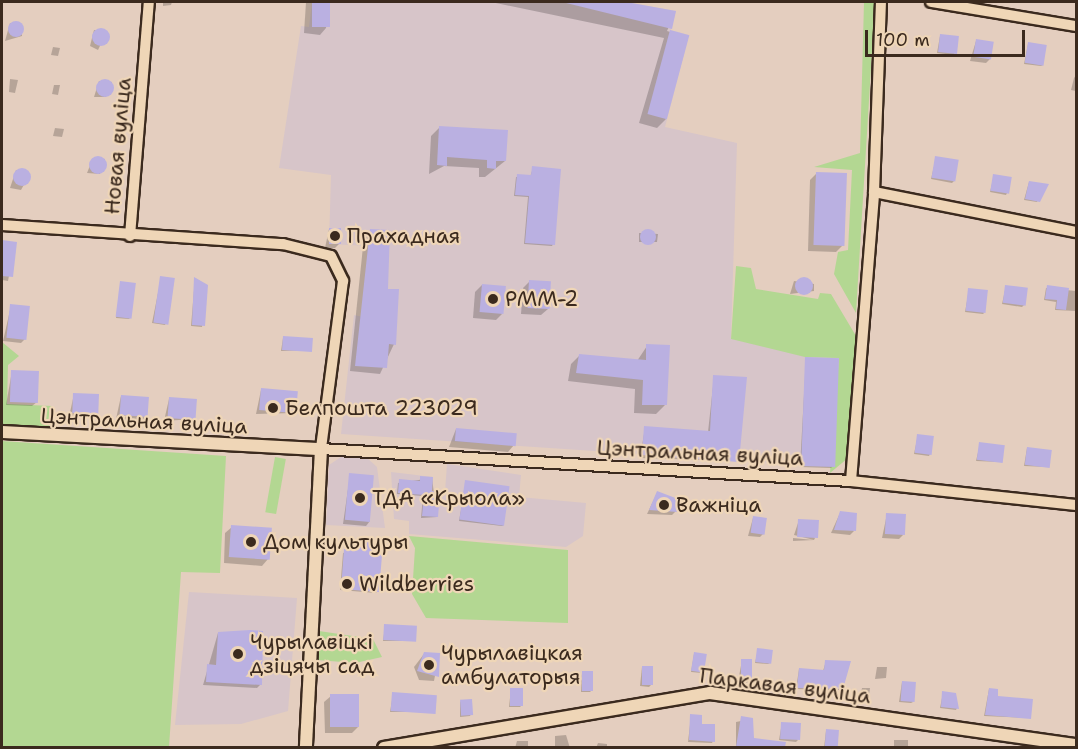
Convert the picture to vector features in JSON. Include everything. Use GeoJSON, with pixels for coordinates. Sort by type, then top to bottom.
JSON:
{"type":"FeatureCollection","features":[{"type":"Feature","properties":{"kind":"street","name":"Новая вуліца"},"geometry":{"type":"LineString","coordinates":[[2,225],[130,236],[149,2]]}},
{"type":"Feature","properties":{"kind":"street"},"geometry":{"type":"LineString","coordinates":[[851,481],[874,192],[881,2]]}},
{"type":"Feature","properties":{"kind":"street"},"geometry":{"type":"LineString","coordinates":[[931,2],[1077,26]]}},
{"type":"Feature","properties":{"kind":"street"},"geometry":{"type":"LineString","coordinates":[[874,192],[1077,232]]}},
{"type":"Feature","properties":{"kind":"street"},"geometry":{"type":"LineString","coordinates":[[130,236],[283,244],[332,256],[343,281],[321,448],[306,747]]}},
{"type":"Feature","properties":{"kind":"street","name":"Цэнтральная вуліца"},"geometry":{"type":"LineString","coordinates":[[2,432],[321,448],[851,481],[1077,505]]}},
{"type":"Feature","properties":{"kind":"street","name":"Паркавая вуліца"},"geometry":{"type":"LineString","coordinates":[[384,747],[688,693],[1077,745]]}},
{"type":"Feature","properties":{"kind":"shaded area"},"geometry":{"type":"Polygon","coordinates":[[[312,2],[626,2],[676,11],[671,30],[689,35],[665,127],[737,143],[731,338],[839,358],[834,467],[341,434],[354,315],[363,317],[368,246],[329,244],[331,175],[279,168],[301,26],[309,27],[312,2]]]}},
{"type":"Feature","properties":{"kind":"shaded area"},"geometry":{"type":"Polygon","coordinates":[[[341,457],[366,457],[377,467],[385,528],[326,525],[329,465],[341,457]]]}},
{"type":"Feature","properties":{"kind":"shaded area"},"geometry":{"type":"Polygon","coordinates":[[[447,464],[521,475],[519,497],[586,503],[583,536],[566,547],[409,534],[409,521],[394,519],[391,472],[433,477],[432,491],[445,492],[447,464]]]}},
{"type":"Feature","properties":{"kind":"shaded area","name":"Чурылавіцкі дзіцячы сад"},"geometry":{"type":"Polygon","coordinates":[[[189,592],[297,598],[288,711],[241,724],[175,725],[189,592]]]}},
{"type":"Feature","properties":{"kind":"green space"},"geometry":{"type":"Polygon","coordinates":[[[864,2],[875,2],[856,313],[834,274],[838,252],[848,250],[852,170],[814,167],[860,153],[864,2]]]}},
{"type":"Feature","properties":{"kind":"green space"},"geometry":{"type":"Polygon","coordinates":[[[736,266],[751,268],[756,289],[818,299],[820,293],[831,294],[856,336],[848,458],[830,473],[839,358],[805,357],[731,339],[736,266]]]}},
{"type":"Feature","properties":{"kind":"green space"},"geometry":{"type":"Polygon","coordinates":[[[2,342],[19,356],[8,365],[7,404],[52,406],[49,427],[2,425],[2,342]]]}},
{"type":"Feature","properties":{"kind":"green space"},"geometry":{"type":"Polygon","coordinates":[[[2,441],[226,456],[220,573],[181,572],[169,747],[2,747],[2,441]]]}},
{"type":"Feature","properties":{"kind":"green space"},"geometry":{"type":"Polygon","coordinates":[[[275,457],[286,459],[276,514],[265,512],[275,457]]]}},
{"type":"Feature","properties":{"kind":"green space"},"geometry":{"type":"Polygon","coordinates":[[[409,536],[568,550],[568,623],[426,618],[412,594],[415,548],[409,536]]]}},
{"type":"Feature","properties":{"kind":"green space"},"geometry":{"type":"Polygon","coordinates":[[[319,631],[373,639],[382,657],[355,663],[317,660],[319,631]]]}},
{"type":"Feature","properties":{"kind":"building"},"geometry":{"type":"Polygon","coordinates":[[[312,2],[330,2],[330,27],[312,27],[312,2]]]}},
{"type":"Feature","properties":{"kind":"building"},"geometry":{"type":"Polygon","coordinates":[[[562,2],[626,2],[676,11],[672,29],[562,2]]]}},
{"type":"Feature","properties":{"kind":"building"},"geometry":{"type":"Polygon","coordinates":[[[13,21],[19,21],[24,29],[22,35],[13,37],[8,32],[8,26],[13,21]]]}},
{"type":"Feature","properties":{"kind":"building"},"geometry":{"type":"Polygon","coordinates":[[[101,28],[107,31],[110,37],[107,43],[101,46],[95,43],[92,37],[95,31],[101,28]]]}},
{"type":"Feature","properties":{"kind":"building"},"geometry":{"type":"Polygon","coordinates":[[[670,30],[689,35],[667,119],[647,114],[670,30]]]}},
{"type":"Feature","properties":{"kind":"building"},"geometry":{"type":"Polygon","coordinates":[[[940,34],[959,36],[957,54],[938,52],[940,34]]]}},
{"type":"Feature","properties":{"kind":"building"},"geometry":{"type":"Polygon","coordinates":[[[976,39],[994,42],[991,60],[973,57],[976,39]]]}},
{"type":"Feature","properties":{"kind":"building"},"geometry":{"type":"Polygon","coordinates":[[[1028,42],[1047,45],[1043,66],[1025,63],[1028,42]]]}},
{"type":"Feature","properties":{"kind":"building"},"geometry":{"type":"Polygon","coordinates":[[[105,79],[111,82],[114,88],[111,94],[105,97],[99,94],[96,88],[99,82],[105,79]]]}},
{"type":"Feature","properties":{"kind":"building"},"geometry":{"type":"Polygon","coordinates":[[[439,126],[508,130],[506,161],[496,161],[496,169],[487,168],[487,160],[447,157],[447,166],[437,165],[439,126]]]}},
{"type":"Feature","properties":{"kind":"building"},"geometry":{"type":"Polygon","coordinates":[[[98,156],[104,159],[107,165],[104,171],[98,174],[92,171],[89,165],[92,159],[98,156]]]}},
{"type":"Feature","properties":{"kind":"building"},"geometry":{"type":"Polygon","coordinates":[[[935,156],[959,160],[955,181],[932,178],[935,156]]]}},
{"type":"Feature","properties":{"kind":"building"},"geometry":{"type":"Polygon","coordinates":[[[532,166],[561,169],[555,245],[525,243],[529,196],[515,195],[517,174],[531,175],[532,166]]]}},
{"type":"Feature","properties":{"kind":"building"},"geometry":{"type":"Polygon","coordinates":[[[18,168],[26,168],[31,173],[29,184],[18,186],[13,181],[13,173],[18,168]]]}},
{"type":"Feature","properties":{"kind":"building"},"geometry":{"type":"Polygon","coordinates":[[[816,172],[847,173],[844,246],[813,245],[816,172]]]}},
{"type":"Feature","properties":{"kind":"building"},"geometry":{"type":"Polygon","coordinates":[[[993,174],[1012,177],[1009,194],[990,191],[993,174]]]}},
{"type":"Feature","properties":{"kind":"building"},"geometry":{"type":"Polygon","coordinates":[[[1029,181],[1049,184],[1040,202],[1025,199],[1029,181]]]}},
{"type":"Feature","properties":{"kind":"building","name":"Прахадная"},"geometry":{"type":"Polygon","coordinates":[[[329,228],[341,228],[341,244],[329,244],[329,228]]]}},
{"type":"Feature","properties":{"kind":"building"},"geometry":{"type":"Polygon","coordinates":[[[370,229],[390,230],[388,289],[399,289],[396,345],[389,344],[387,368],[355,366],[370,229]]]}},
{"type":"Feature","properties":{"kind":"building"},"geometry":{"type":"Polygon","coordinates":[[[645,229],[651,229],[656,237],[654,243],[645,245],[640,240],[640,234],[645,229]]]}},
{"type":"Feature","properties":{"kind":"building"},"geometry":{"type":"Polygon","coordinates":[[[2,240],[17,242],[13,277],[2,276],[2,240]]]}},
{"type":"Feature","properties":{"kind":"building"},"geometry":{"type":"Polygon","coordinates":[[[160,276],[175,278],[168,325],[153,323],[160,276]]]}},
{"type":"Feature","properties":{"kind":"building"},"geometry":{"type":"Polygon","coordinates":[[[194,277],[208,285],[205,326],[192,325],[194,277]]]}},
{"type":"Feature","properties":{"kind":"building"},"geometry":{"type":"Polygon","coordinates":[[[804,277],[810,280],[813,286],[810,292],[804,295],[798,292],[795,286],[798,280],[804,277]]]}},
{"type":"Feature","properties":{"kind":"building"},"geometry":{"type":"Polygon","coordinates":[[[529,280],[551,281],[550,309],[528,308],[529,280]]]}},
{"type":"Feature","properties":{"kind":"building"},"geometry":{"type":"Polygon","coordinates":[[[120,281],[136,283],[131,319],[116,317],[120,281]]]}},
{"type":"Feature","properties":{"kind":"building","name":"РММ-2"},"geometry":{"type":"Polygon","coordinates":[[[482,284],[506,286],[503,314],[480,312],[482,284]]]}},
{"type":"Feature","properties":{"kind":"building"},"geometry":{"type":"Polygon","coordinates":[[[1005,285],[1028,288],[1026,306],[1003,303],[1005,285]]]}},
{"type":"Feature","properties":{"kind":"building"},"geometry":{"type":"Polygon","coordinates":[[[1047,285],[1069,288],[1066,310],[1056,309],[1057,300],[1045,299],[1047,285]]]}},
{"type":"Feature","properties":{"kind":"building"},"geometry":{"type":"Polygon","coordinates":[[[968,288],[988,290],[985,313],[966,311],[968,288]]]}},
{"type":"Feature","properties":{"kind":"building"},"geometry":{"type":"Polygon","coordinates":[[[10,304],[30,306],[26,340],[6,338],[10,304]]]}},
{"type":"Feature","properties":{"kind":"building"},"geometry":{"type":"Polygon","coordinates":[[[283,336],[313,338],[312,352],[282,350],[283,336]]]}},
{"type":"Feature","properties":{"kind":"building"},"geometry":{"type":"Polygon","coordinates":[[[646,344],[670,345],[667,405],[642,405],[643,380],[576,373],[579,354],[646,360],[646,344]]]}},
{"type":"Feature","properties":{"kind":"building"},"geometry":{"type":"Polygon","coordinates":[[[805,357],[839,358],[835,467],[801,466],[805,357]]]}},
{"type":"Feature","properties":{"kind":"building"},"geometry":{"type":"Polygon","coordinates":[[[11,370],[39,371],[38,403],[10,402],[11,370]]]}},
{"type":"Feature","properties":{"kind":"building"},"geometry":{"type":"Polygon","coordinates":[[[713,375],[747,377],[739,462],[642,455],[644,426],[710,431],[713,375]]]}},
{"type":"Feature","properties":{"kind":"building"},"geometry":{"type":"Polygon","coordinates":[[[261,388],[298,391],[296,413],[259,410],[261,388]]]}},
{"type":"Feature","properties":{"kind":"building"},"geometry":{"type":"Polygon","coordinates":[[[73,393],[99,394],[98,414],[72,413],[73,393]]]}},
{"type":"Feature","properties":{"kind":"building"},"geometry":{"type":"Polygon","coordinates":[[[121,395],[149,397],[148,417],[120,415],[121,395]]]}},
{"type":"Feature","properties":{"kind":"building"},"geometry":{"type":"Polygon","coordinates":[[[169,397],[197,399],[195,420],[168,418],[169,397]]]}},
{"type":"Feature","properties":{"kind":"building"},"geometry":{"type":"Polygon","coordinates":[[[456,428],[517,433],[516,446],[455,441],[456,428]]]}},
{"type":"Feature","properties":{"kind":"building"},"geometry":{"type":"Polygon","coordinates":[[[917,434],[934,436],[932,455],[915,453],[917,434]]]}},
{"type":"Feature","properties":{"kind":"building"},"geometry":{"type":"Polygon","coordinates":[[[979,442],[1005,445],[1003,463],[977,460],[979,442]]]}},
{"type":"Feature","properties":{"kind":"building"},"geometry":{"type":"Polygon","coordinates":[[[1027,447],[1052,450],[1050,468],[1025,465],[1027,447]]]}},
{"type":"Feature","properties":{"kind":"building","name":"ТДА «Крыола»"},"geometry":{"type":"Polygon","coordinates":[[[349,473],[374,475],[370,522],[345,520],[349,473]]]}},
{"type":"Feature","properties":{"kind":"building"},"geometry":{"type":"Polygon","coordinates":[[[420,476],[433,477],[432,491],[440,492],[438,517],[422,516],[424,495],[398,493],[399,479],[420,481],[420,476]]]}},
{"type":"Feature","properties":{"kind":"building"},"geometry":{"type":"Polygon","coordinates":[[[465,480],[510,486],[504,526],[459,520],[465,480]]]}},
{"type":"Feature","properties":{"kind":"building","name":"Важніца"},"geometry":{"type":"Polygon","coordinates":[[[657,491],[678,499],[678,512],[649,510],[657,491]]]}},
{"type":"Feature","properties":{"kind":"building"},"geometry":{"type":"Polygon","coordinates":[[[840,511],[857,513],[856,531],[834,530],[840,511]]]}},
{"type":"Feature","properties":{"kind":"building"},"geometry":{"type":"Polygon","coordinates":[[[886,513],[906,514],[905,535],[885,534],[886,513]]]}},
{"type":"Feature","properties":{"kind":"building"},"geometry":{"type":"Polygon","coordinates":[[[753,516],[767,518],[764,535],[751,533],[753,516]]]}},
{"type":"Feature","properties":{"kind":"building"},"geometry":{"type":"Polygon","coordinates":[[[798,519],[819,520],[818,538],[797,537],[798,519]]]}},
{"type":"Feature","properties":{"kind":"building","name":"Дом культуры"},"geometry":{"type":"Polygon","coordinates":[[[231,525],[272,528],[270,560],[229,557],[231,525]]]}},
{"type":"Feature","properties":{"kind":"building"},"geometry":{"type":"Polygon","coordinates":[[[353,541],[383,543],[379,592],[341,589],[344,549],[352,550],[353,541]]]}},
{"type":"Feature","properties":{"kind":"building"},"geometry":{"type":"Polygon","coordinates":[[[384,624],[417,626],[416,642],[383,640],[384,624]]]}},
{"type":"Feature","properties":{"kind":"building"},"geometry":{"type":"Polygon","coordinates":[[[263,631],[262,685],[206,682],[207,664],[216,665],[218,632],[263,631]]]}},
{"type":"Feature","properties":{"kind":"building"},"geometry":{"type":"Polygon","coordinates":[[[757,648],[773,650],[771,664],[755,662],[757,648]]]}},
{"type":"Feature","properties":{"kind":"building","name":"Чурылавіцкая амбулаторыя"},"geometry":{"type":"Polygon","coordinates":[[[424,652],[440,653],[439,677],[417,671],[424,652]]]}},
{"type":"Feature","properties":{"kind":"building"},"geometry":{"type":"Polygon","coordinates":[[[694,652],[707,654],[704,673],[691,671],[694,652]]]}},
{"type":"Feature","properties":{"kind":"building"},"geometry":{"type":"Polygon","coordinates":[[[741,659],[752,659],[752,681],[741,681],[741,659]]]}},
{"type":"Feature","properties":{"kind":"building"},"geometry":{"type":"Polygon","coordinates":[[[825,660],[851,661],[843,689],[797,688],[799,668],[824,670],[825,660]]]}},
{"type":"Feature","properties":{"kind":"building"},"geometry":{"type":"Polygon","coordinates":[[[642,666],[653,666],[653,685],[642,685],[642,666]]]}},
{"type":"Feature","properties":{"kind":"building"},"geometry":{"type":"Polygon","coordinates":[[[582,671],[593,671],[593,691],[582,691],[582,671]]]}},
{"type":"Feature","properties":{"kind":"building"},"geometry":{"type":"Polygon","coordinates":[[[902,681],[916,682],[915,702],[901,701],[902,681]]]}},
{"type":"Feature","properties":{"kind":"building"},"geometry":{"type":"Polygon","coordinates":[[[510,688],[523,688],[523,706],[510,706],[510,688]]]}},
{"type":"Feature","properties":{"kind":"building"},"geometry":{"type":"Polygon","coordinates":[[[989,688],[998,689],[998,696],[1033,699],[1031,719],[985,715],[989,688]]]}},
{"type":"Feature","properties":{"kind":"building"},"geometry":{"type":"Polygon","coordinates":[[[942,691],[956,693],[959,709],[941,707],[942,691]]]}},
{"type":"Feature","properties":{"kind":"building"},"geometry":{"type":"Polygon","coordinates":[[[392,692],[437,695],[436,714],[391,711],[392,692]]]}},
{"type":"Feature","properties":{"kind":"building"},"geometry":{"type":"Polygon","coordinates":[[[330,694],[359,694],[359,727],[330,727],[330,694]]]}},
{"type":"Feature","properties":{"kind":"building"},"geometry":{"type":"Polygon","coordinates":[[[472,699],[473,715],[461,716],[460,700],[472,699]]]}},
{"type":"Feature","properties":{"kind":"building"},"geometry":{"type":"Polygon","coordinates":[[[690,714],[702,715],[702,724],[715,724],[715,742],[689,740],[690,714]]]}},
{"type":"Feature","properties":{"kind":"building"},"geometry":{"type":"Polygon","coordinates":[[[741,716],[753,718],[754,738],[786,742],[785,747],[736,747],[741,716]]]}},
{"type":"Feature","properties":{"kind":"building"},"geometry":{"type":"Polygon","coordinates":[[[781,722],[801,723],[800,740],[780,739],[781,722]]]}},
{"type":"Feature","properties":{"kind":"building"},"geometry":{"type":"Polygon","coordinates":[[[826,729],[839,730],[838,748],[825,747],[826,729]]]}},
{"type":"Feature","properties":{"kind":"place","name":"Прахадная"},"geometry":{"type":"Point","coordinates":[335,236]}},
{"type":"Feature","properties":{"kind":"place","name":"РММ-2"},"geometry":{"type":"Point","coordinates":[493,299]}},
{"type":"Feature","properties":{"kind":"place","name":"Белпошта 223029"},"geometry":{"type":"Point","coordinates":[273,408]}},
{"type":"Feature","properties":{"kind":"place","name":"ТДА «Крыола»"},"geometry":{"type":"Point","coordinates":[360,498]}},
{"type":"Feature","properties":{"kind":"place","name":"Важніца"},"geometry":{"type":"Point","coordinates":[664,505]}},
{"type":"Feature","properties":{"kind":"place","name":"Дом культуры"},"geometry":{"type":"Point","coordinates":[251,542]}},
{"type":"Feature","properties":{"kind":"place","name":"Wildberries"},"geometry":{"type":"Point","coordinates":[347,584]}},
{"type":"Feature","properties":{"kind":"place","name":"Чурылавіцкі дзіцячы сад"},"geometry":{"type":"Point","coordinates":[238,654]}},
{"type":"Feature","properties":{"kind":"place","name":"Чурылавіцкая амбулаторыя"},"geometry":{"type":"Point","coordinates":[429,665]}}]}
